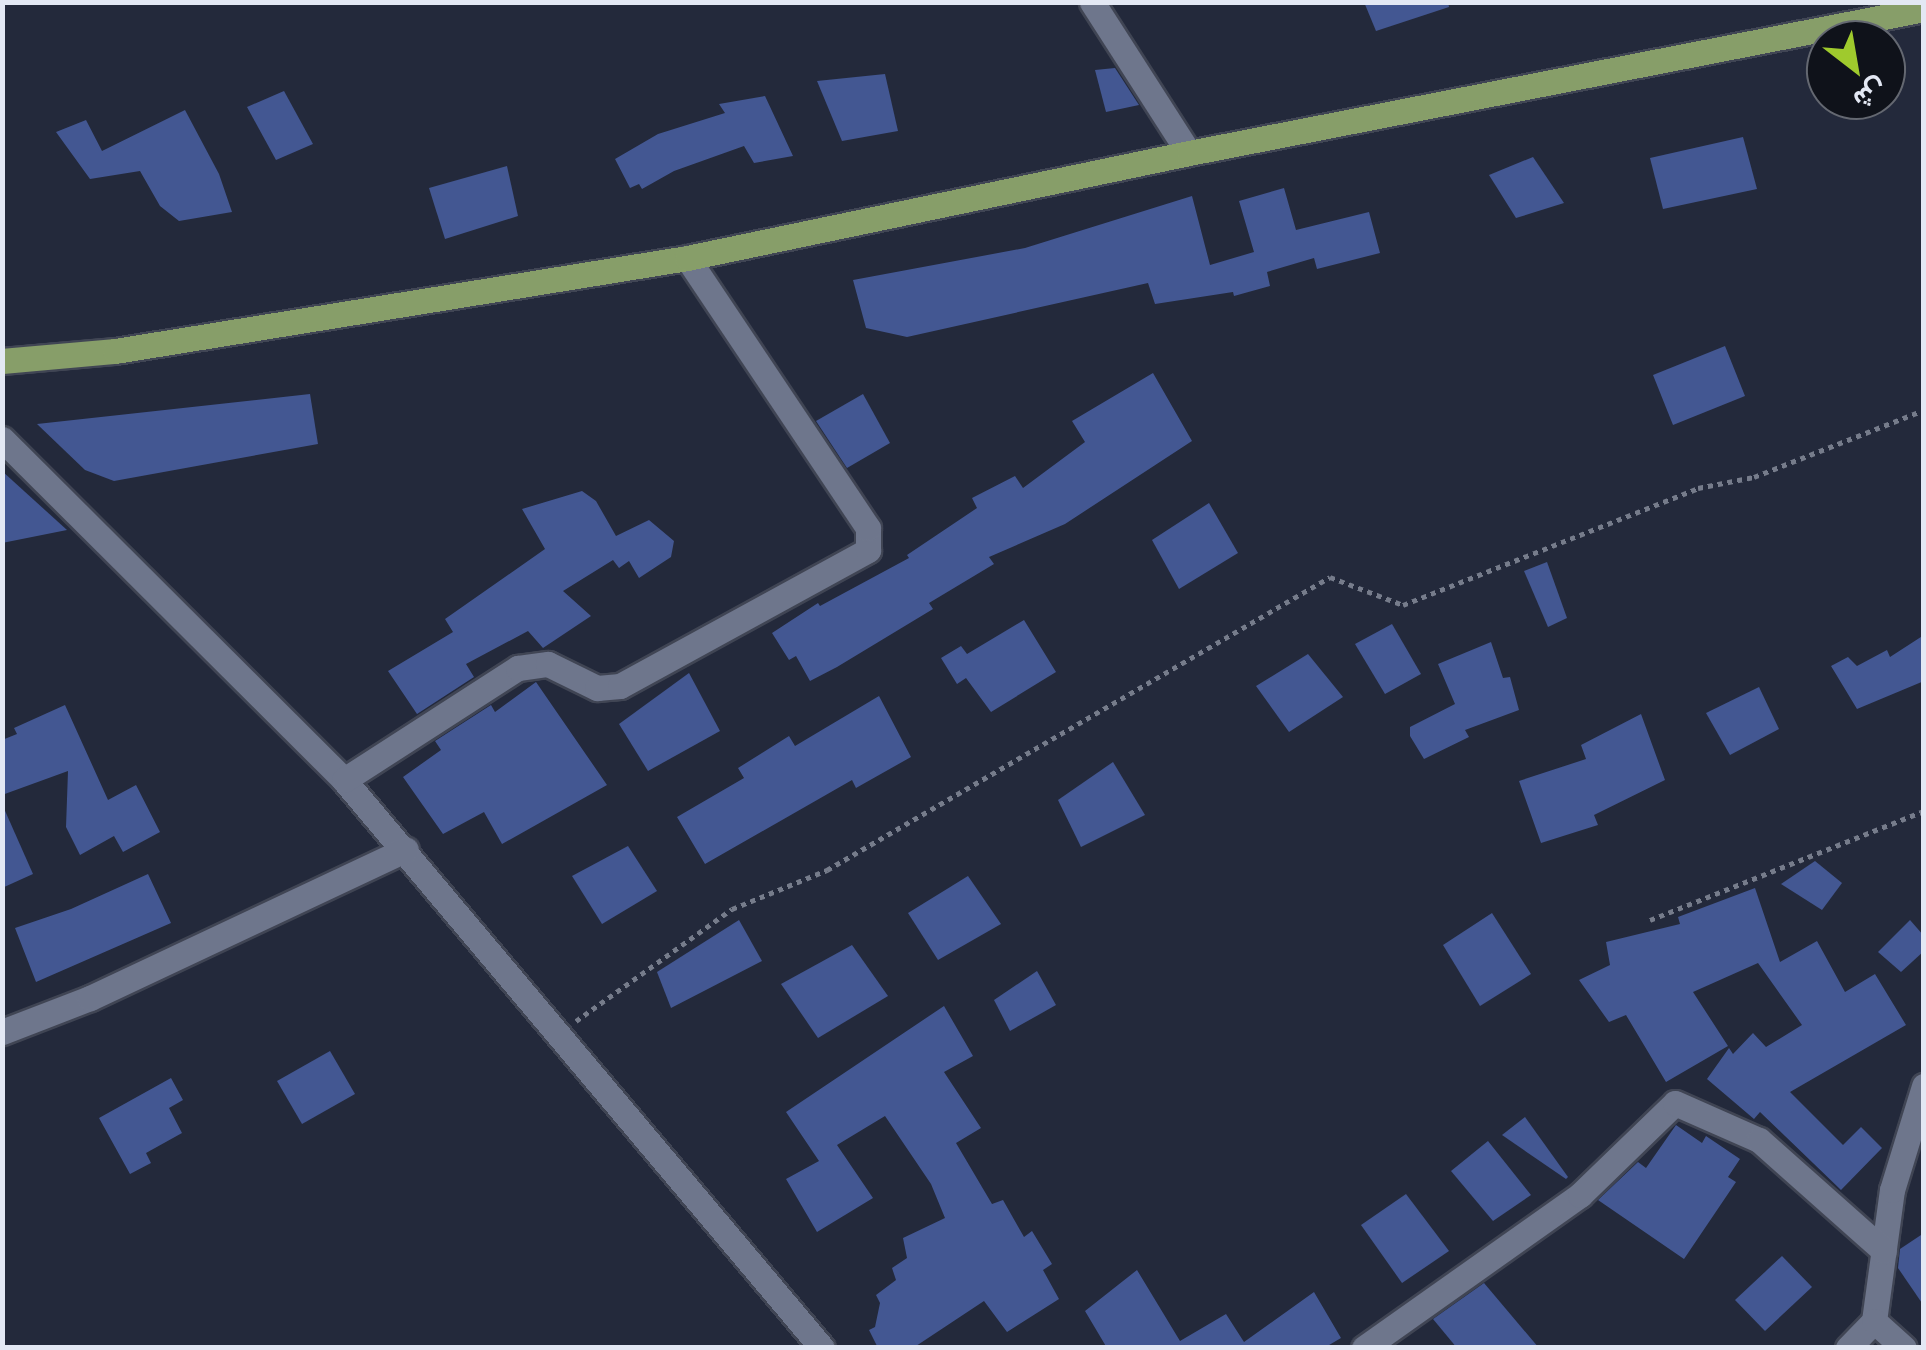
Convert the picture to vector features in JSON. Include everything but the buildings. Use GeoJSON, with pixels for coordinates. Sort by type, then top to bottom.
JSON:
{"type":"FeatureCollection","features":[{"type":"Feature","properties":{"kind":"main road"},"geometry":{"type":"LineString","coordinates":[[2,362],[115,351],[688,258],[1189,153],[1924,10]]}},
{"type":"Feature","properties":{"kind":"street"},"geometry":{"type":"LineString","coordinates":[[1092,2],[1189,153]]}},
{"type":"Feature","properties":{"kind":"street"},"geometry":{"type":"LineString","coordinates":[[344,780],[518,668],[548,664],[596,688],[620,686],[868,550],[868,528],[688,258]]}},
{"type":"Feature","properties":{"kind":"street"},"geometry":{"type":"LineString","coordinates":[[2,439],[344,780],[822,1348]]}},
{"type":"Feature","properties":{"kind":"street"},"geometry":{"type":"LineString","coordinates":[[2,1032],[90,998],[406,850]]}},
{"type":"Feature","properties":{"kind":"street"},"geometry":{"type":"LineString","coordinates":[[1848,1348],[1874,1320],[1892,1190],[1924,1086]]}},
{"type":"Feature","properties":{"kind":"street"},"geometry":{"type":"LineString","coordinates":[[1364,1348],[1580,1194],[1675,1103],[1759,1140],[1884,1251]]}},
{"type":"Feature","properties":{"kind":"street"},"geometry":{"type":"LineString","coordinates":[[1874,1320],[1904,1348]]}},
{"type":"Feature","properties":{"kind":"path"},"geometry":{"type":"LineString","coordinates":[[556,1035],[732,909],[827,870],[1330,577],[1403,606],[1698,488],[1754,477],[1924,410]]}},
{"type":"Feature","properties":{"kind":"path"},"geometry":{"type":"LineString","coordinates":[[1650,920],[1924,811]]}}]}
